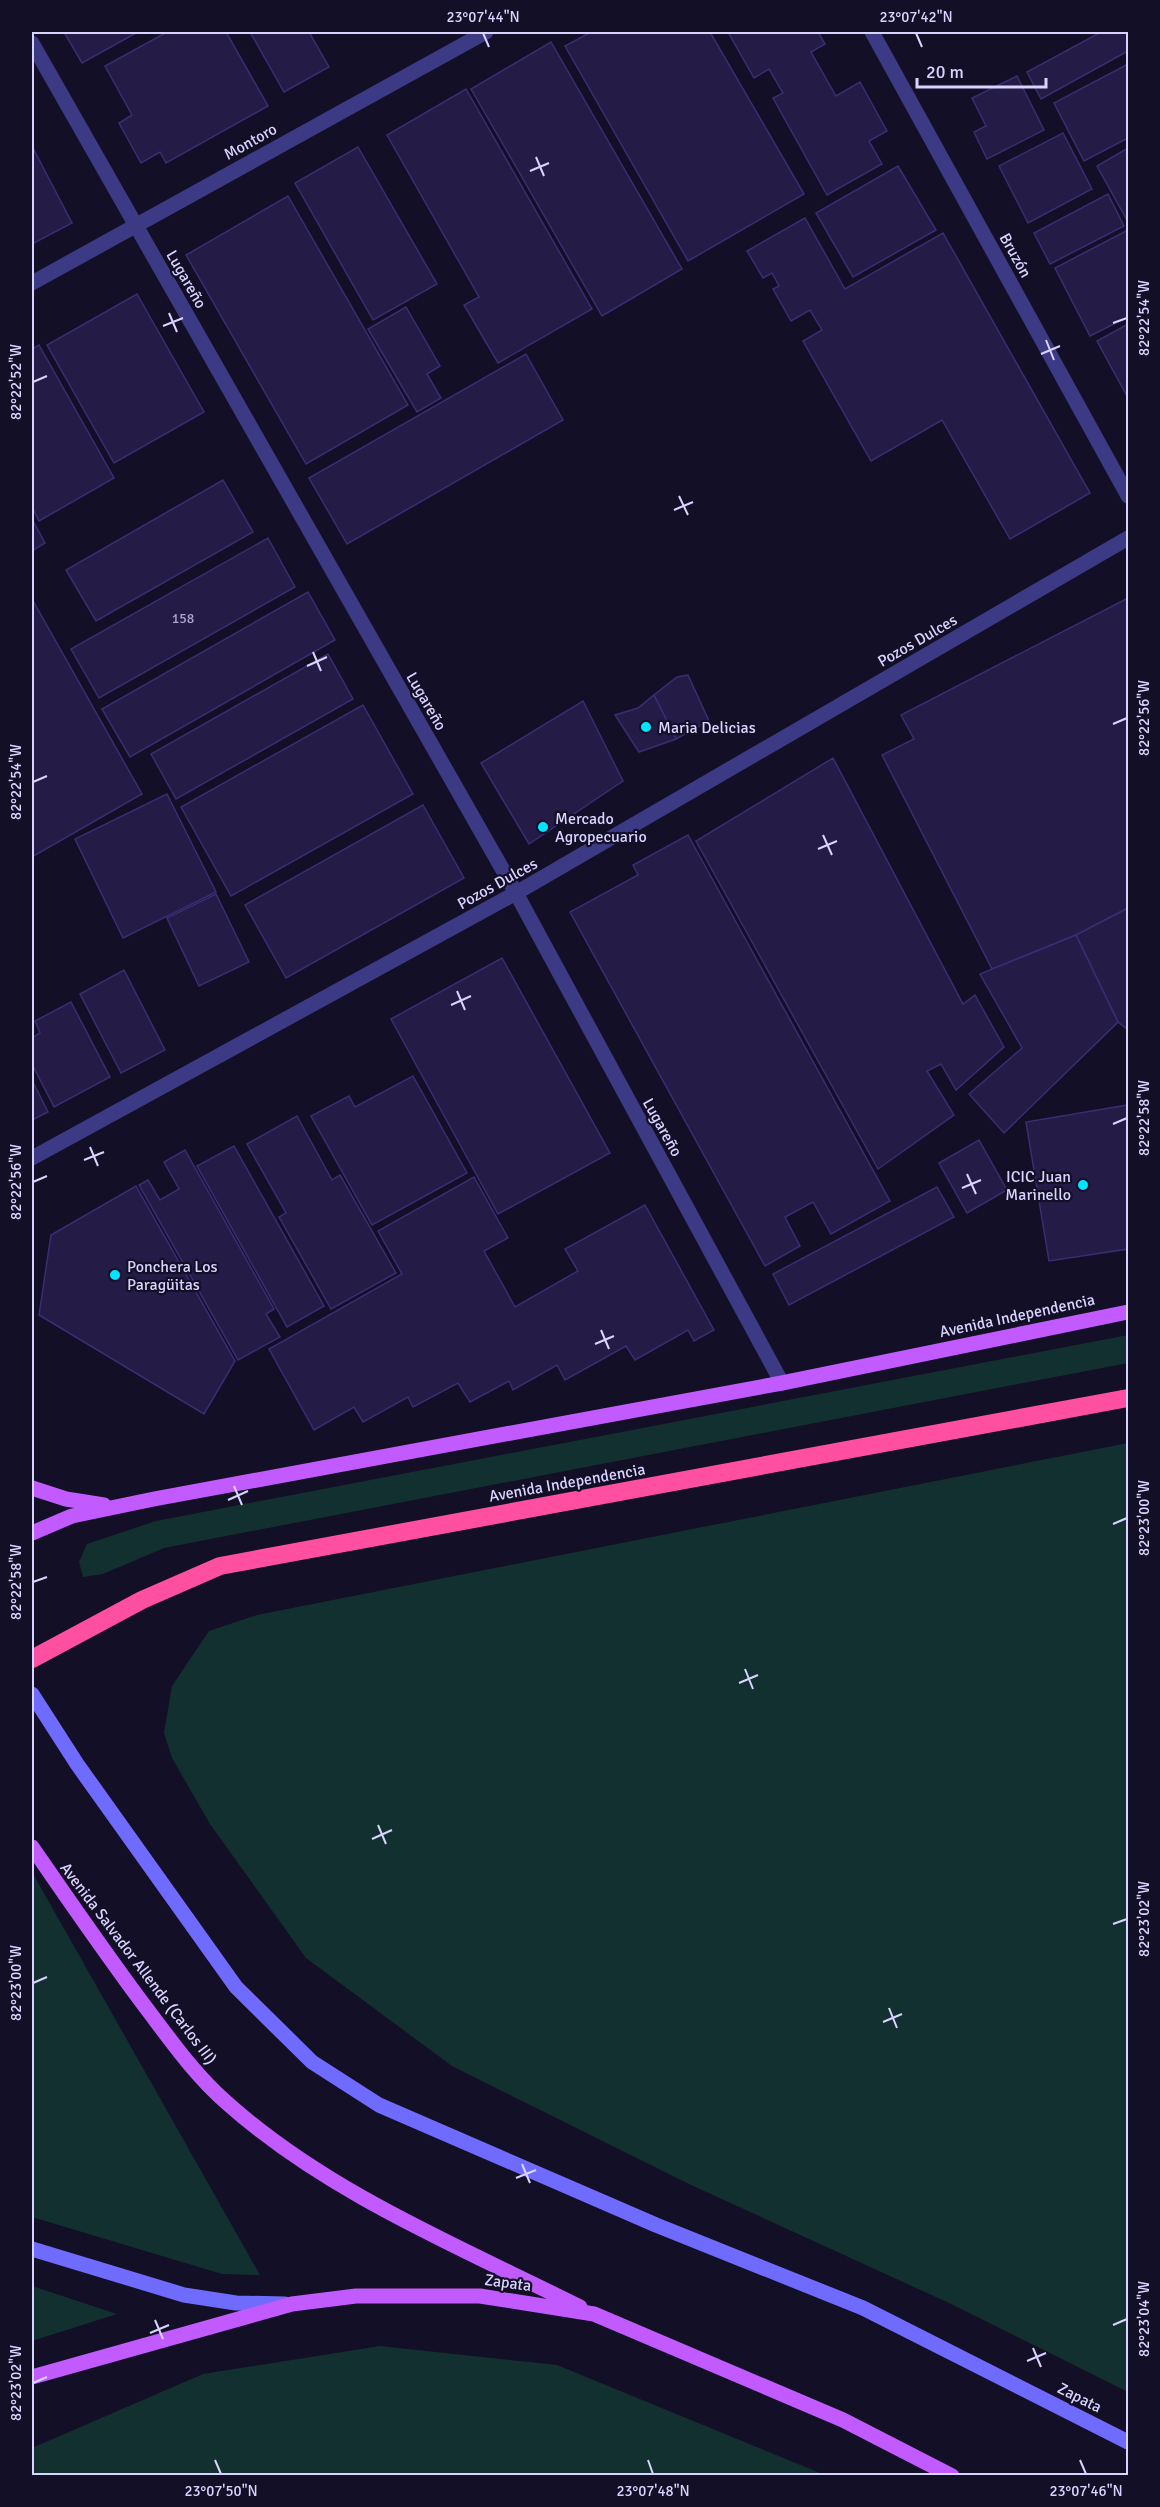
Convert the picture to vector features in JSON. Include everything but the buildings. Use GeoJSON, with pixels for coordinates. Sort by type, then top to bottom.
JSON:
{"type":"FeatureCollection","features":[{"type":"Feature","properties":{"kind":"highway","name":"Avenida Independencia"},"geometry":{"type":"LineString","coordinates":[[32,1659],[142,1600],[220,1566],[1128,1398]]}},
{"type":"Feature","properties":{"kind":"main road","name":"Avenida Independencia"},"geometry":{"type":"LineString","coordinates":[[32,1533],[72,1516],[782,1383],[1128,1312]]}},
{"type":"Feature","properties":{"kind":"main road"},"geometry":{"type":"LineString","coordinates":[[32,1488],[66,1499],[122,1506]]}},
{"type":"Feature","properties":{"kind":"main road","name":"Zapata"},"geometry":{"type":"LineString","coordinates":[[32,1694],[77,1764],[236,1987],[312,2062],[379,2105],[455,2140],[656,2225],[863,2308],[1128,2442]]}},
{"type":"Feature","properties":{"kind":"main road","name":"Avenida Salvador Allende (Carlos III)"},"geometry":{"type":"LineString","coordinates":[[32,1847],[154,2019],[200,2077],[227,2103],[288,2152],[344,2188],[594,2314]]}},
{"type":"Feature","properties":{"kind":"main road","name":"Zapata"},"geometry":{"type":"LineString","coordinates":[[32,2248],[184,2295],[236,2302],[292,2304],[356,2296],[480,2296],[594,2314],[843,2420],[952,2475]]}},
{"type":"Feature","properties":{"kind":"main road"},"geometry":{"type":"LineString","coordinates":[[32,2377],[292,2304]]}},
{"type":"Feature","properties":{"kind":"street","name":"Montoro"},"geometry":{"type":"LineString","coordinates":[[32,283],[486,32]]}},
{"type":"Feature","properties":{"kind":"street","name":"Bruzón"},"geometry":{"type":"LineString","coordinates":[[872,32],[1128,496]]}},
{"type":"Feature","properties":{"kind":"street","name":"Lugareño"},"geometry":{"type":"LineString","coordinates":[[32,43],[516,893],[782,1383]]}},
{"type":"Feature","properties":{"kind":"street","name":"Pozos Dulces"},"geometry":{"type":"LineString","coordinates":[[32,1158],[516,893],[1128,538]]}},
{"type":"Feature","properties":{"kind":"green space"},"geometry":{"type":"Polygon","coordinates":[[[1128,1335],[1128,1363],[164,1548],[103,1574],[83,1577],[79,1562],[87,1544],[156,1521],[1128,1335]]]}},
{"type":"Feature","properties":{"kind":"green space"},"geometry":{"type":"Polygon","coordinates":[[[1128,1443],[1128,2392],[949,2303],[689,2184],[452,2066],[306,1958],[210,1824],[172,1758],[164,1733],[172,1686],[209,1631],[257,1615],[1128,1443]]]}},
{"type":"Feature","properties":{"kind":"green space"},"geometry":{"type":"Polygon","coordinates":[[[32,1872],[260,2275],[222,2274],[32,2217],[32,1872]]]}},
{"type":"Feature","properties":{"kind":"green space"},"geometry":{"type":"Polygon","coordinates":[[[32,2286],[117,2314],[32,2341],[32,2286]]]}},
{"type":"Feature","properties":{"kind":"green space"},"geometry":{"type":"Polygon","coordinates":[[[380,2346],[557,2365],[825,2475],[32,2475],[32,2448],[203,2374],[380,2346]]]}},
{"type":"Feature","properties":{"kind":"place","name":"Maria Delicias"},"geometry":{"type":"Point","coordinates":[646,727]}},
{"type":"Feature","properties":{"kind":"place","name":"Mercado Agropecuario"},"geometry":{"type":"Point","coordinates":[543,827]}},
{"type":"Feature","properties":{"kind":"place","name":"ICIC Juan Marinello"},"geometry":{"type":"Point","coordinates":[1083,1185]}},
{"type":"Feature","properties":{"kind":"place","name":"Ponchera Los Paragüitas"},"geometry":{"type":"Point","coordinates":[115,1275]}}]}
